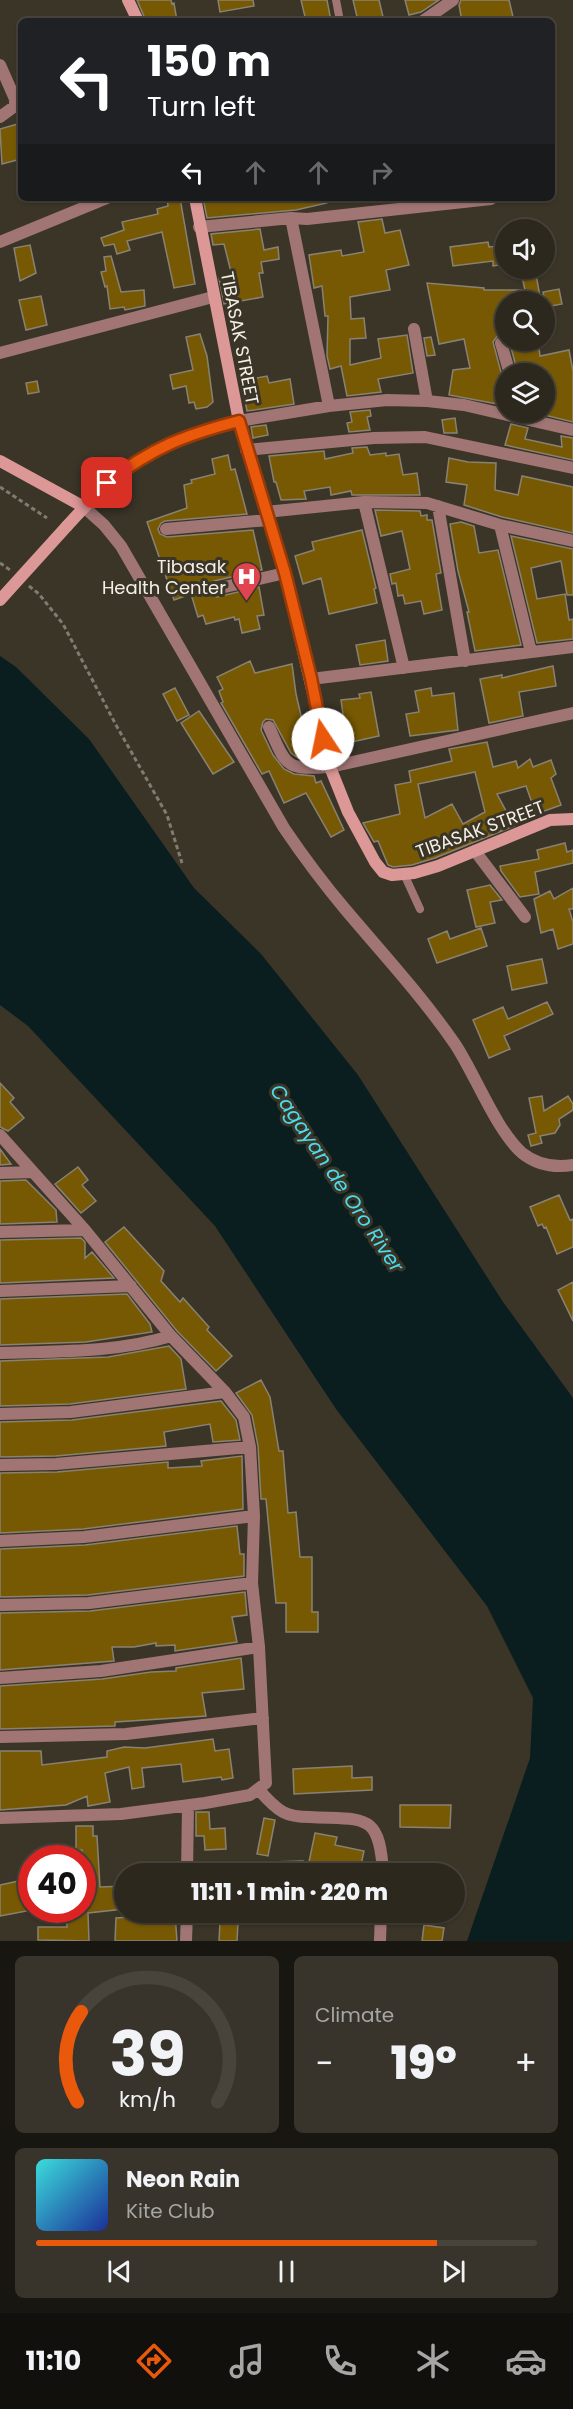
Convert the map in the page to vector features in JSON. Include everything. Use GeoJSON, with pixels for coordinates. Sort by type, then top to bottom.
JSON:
{"type":"FeatureCollection","features":[{"type":"Feature","properties":{"kind":"street"},"geometry":{"type":"LineString","coordinates":[[128,0],[137,18]]}},
{"type":"Feature","properties":{"kind":"street"},"geometry":{"type":"LineString","coordinates":[[427,18],[453,0]]}},
{"type":"Feature","properties":{"kind":"street"},"geometry":{"type":"LineString","coordinates":[[0,65],[15,99],[15,106],[0,117]]}},
{"type":"Feature","properties":{"kind":"street"},"geometry":{"type":"LineString","coordinates":[[0,242],[100,201]]}},
{"type":"Feature","properties":{"kind":"street","name":"TIBASAK STREET"},"geometry":{"type":"LineString","coordinates":[[195,201],[239,421],[285,573],[330,767],[348,812],[375,862],[383,872],[392,875],[405,874],[438,866],[550,820],[573,819]]}},
{"type":"Feature","properties":{"kind":"street"},"geometry":{"type":"LineString","coordinates":[[199,227],[291,218],[307,219],[472,201]]}},
{"type":"Feature","properties":{"kind":"street"},"geometry":{"type":"LineString","coordinates":[[291,218],[329,406]]}},
{"type":"Feature","properties":{"kind":"street"},"geometry":{"type":"LineString","coordinates":[[0,353],[213,297]]}},
{"type":"Feature","properties":{"kind":"street"},"geometry":{"type":"LineString","coordinates":[[414,329],[427,401]]}},
{"type":"Feature","properties":{"kind":"street"},"geometry":{"type":"LineString","coordinates":[[0,600],[107,483],[147,454],[190,435],[239,421],[329,406],[387,400],[427,401],[495,411]]}},
{"type":"Feature","properties":{"kind":"street"},"geometry":{"type":"LineString","coordinates":[[546,423],[573,430]]}},
{"type":"Feature","properties":{"kind":"street"},"geometry":{"type":"LineString","coordinates":[[246,450],[374,438],[425,437],[573,468]]}},
{"type":"Feature","properties":{"kind":"street"},"geometry":{"type":"LineString","coordinates":[[0,461],[84,507],[104,525],[121,546],[284,828],[311,868],[454,1043],[506,1134],[521,1152],[537,1162],[553,1167],[573,1165]]}},
{"type":"Feature","properties":{"kind":"street"},"geometry":{"type":"LineString","coordinates":[[364,502],[404,668]]}},
{"type":"Feature","properties":{"kind":"street"},"geometry":{"type":"LineString","coordinates":[[166,529],[364,502],[427,503],[500,525],[573,541]]}},
{"type":"Feature","properties":{"kind":"street"},"geometry":{"type":"LineString","coordinates":[[438,506],[465,661]]}},
{"type":"Feature","properties":{"kind":"street"},"geometry":{"type":"LineString","coordinates":[[500,525],[531,652]]}},
{"type":"Feature","properties":{"kind":"street"},"geometry":{"type":"LineString","coordinates":[[216,589],[285,573]]}},
{"type":"Feature","properties":{"kind":"street"},"geometry":{"type":"LineString","coordinates":[[311,678],[573,647]]}},
{"type":"Feature","properties":{"kind":"street"},"geometry":{"type":"LineString","coordinates":[[269,727],[280,752],[291,766],[304,769],[330,767],[573,712]]}},
{"type":"Feature","properties":{"kind":"street"},"geometry":{"type":"LineString","coordinates":[[475,851],[525,917]]}},
{"type":"Feature","properties":{"kind":"street"},"geometry":{"type":"LineString","coordinates":[[0,1135],[85,1230],[171,1336],[225,1392],[244,1417],[250,1447],[254,1516],[252,1582],[259,1647],[266,1783],[250,1795],[188,1806],[121,1814],[0,1818]]}},
{"type":"Feature","properties":{"kind":"street"},"geometry":{"type":"LineString","coordinates":[[0,1173],[33,1172]]}},
{"type":"Feature","properties":{"kind":"street"},"geometry":{"type":"LineString","coordinates":[[0,1233],[85,1230]]}},
{"type":"Feature","properties":{"kind":"street"},"geometry":{"type":"LineString","coordinates":[[0,1291],[131,1286]]}},
{"type":"Feature","properties":{"kind":"street"},"geometry":{"type":"LineString","coordinates":[[0,1353],[81,1352],[154,1341],[171,1336]]}},
{"type":"Feature","properties":{"kind":"street"},"geometry":{"type":"LineString","coordinates":[[0,1414],[71,1412],[225,1392]]}},
{"type":"Feature","properties":{"kind":"street"},"geometry":{"type":"LineString","coordinates":[[0,1466],[56,1464],[250,1447]]}},
{"type":"Feature","properties":{"kind":"street"},"geometry":{"type":"LineString","coordinates":[[0,1540],[84,1538],[254,1516]]}},
{"type":"Feature","properties":{"kind":"street"},"geometry":{"type":"LineString","coordinates":[[0,1605],[89,1602],[252,1582]]}},
{"type":"Feature","properties":{"kind":"street"},"geometry":{"type":"LineString","coordinates":[[0,1678],[101,1671],[259,1647]]}},
{"type":"Feature","properties":{"kind":"street"},"geometry":{"type":"LineString","coordinates":[[0,1737],[126,1734],[263,1718]]}},
{"type":"Feature","properties":{"kind":"street"},"geometry":{"type":"LineString","coordinates":[[259,1790],[284,1813],[302,1817],[358,1820],[369,1825],[376,1831],[382,1863]]}},
{"type":"Feature","properties":{"kind":"street"},"geometry":{"type":"LineString","coordinates":[[187,1863],[188,1806]]}},
{"type":"Feature","properties":{"kind":"street"},"geometry":{"type":"LineString","coordinates":[[186,1941],[187,1923]]}},
{"type":"Feature","properties":{"kind":"street"},"geometry":{"type":"LineString","coordinates":[[380,1941],[381,1923]]}},
{"type":"Feature","properties":{"kind":"lane"},"geometry":{"type":"LineString","coordinates":[[336,0],[339,18]]}},
{"type":"Feature","properties":{"kind":"lane"},"geometry":{"type":"LineString","coordinates":[[405,874],[420,909]]}},
{"type":"Feature","properties":{"kind":"path"},"geometry":{"type":"LineString","coordinates":[[0,487],[47,518]]}},
{"type":"Feature","properties":{"kind":"path"},"geometry":{"type":"LineString","coordinates":[[0,563],[16,576]]}},
{"type":"Feature","properties":{"kind":"path"},"geometry":{"type":"LineString","coordinates":[[24,582],[39,594],[63,624],[161,804],[182,863]]}},
{"type":"Feature","properties":{"kind":"water","name":"Cagayan de Oro River"},"geometry":{"type":"Polygon","coordinates":[[[0,656],[16,667],[89,739],[194,888],[261,954],[358,1075],[503,1302],[573,1398],[573,1941],[467,1941],[530,1758],[533,1698],[487,1606],[336,1409],[215,1226],[28,1026],[0,1005],[0,656]]]}},
{"type":"Feature","properties":{"kind":"building"},"geometry":{"type":"Polygon","coordinates":[[[137,0],[171,0],[172,4],[174,3],[176,18],[145,18],[137,0]]]}},
{"type":"Feature","properties":{"kind":"building"},"geometry":{"type":"Polygon","coordinates":[[[218,0],[253,0],[254,6],[220,12],[218,0]]]}},
{"type":"Feature","properties":{"kind":"building"},"geometry":{"type":"Polygon","coordinates":[[[301,0],[327,0],[330,18],[305,18],[301,0]]]}},
{"type":"Feature","properties":{"kind":"building"},"geometry":{"type":"Polygon","coordinates":[[[353,0],[379,0],[383,18],[357,18],[353,0]]]}},
{"type":"Feature","properties":{"kind":"building"},"geometry":{"type":"Polygon","coordinates":[[[405,0],[439,0],[421,12],[409,15],[405,0]]]}},
{"type":"Feature","properties":{"kind":"building"},"geometry":{"type":"Polygon","coordinates":[[[461,0],[509,0],[513,18],[461,18],[459,5],[461,0]]]}},
{"type":"Feature","properties":{"kind":"building"},"geometry":{"type":"Polygon","coordinates":[[[18,124],[18,160],[2,164],[0,129],[18,124]]]}},
{"type":"Feature","properties":{"kind":"building"},"geometry":{"type":"Polygon","coordinates":[[[167,201],[181,201],[195,284],[174,288],[162,232],[127,241],[130,250],[117,254],[114,244],[104,246],[101,238],[124,230],[122,222],[158,214],[157,209],[168,206],[167,201]]]}},
{"type":"Feature","properties":{"kind":"building"},"geometry":{"type":"Polygon","coordinates":[[[204,201],[327,201],[327,203],[296,210],[207,218],[204,201]]]}},
{"type":"Feature","properties":{"kind":"building"},"geometry":{"type":"Polygon","coordinates":[[[382,219],[385,233],[400,230],[409,265],[386,270],[390,290],[350,297],[351,319],[364,318],[366,338],[350,339],[350,365],[381,358],[378,339],[407,335],[413,373],[378,379],[381,392],[347,396],[341,366],[330,369],[327,356],[328,316],[325,316],[322,286],[314,288],[309,255],[341,250],[342,256],[364,252],[358,222],[382,219]]]}},
{"type":"Feature","properties":{"kind":"building"},"geometry":{"type":"Polygon","coordinates":[[[260,229],[264,250],[278,247],[279,259],[261,262],[263,273],[259,273],[263,297],[224,304],[219,278],[232,276],[224,244],[213,245],[211,234],[260,229]]]}},
{"type":"Feature","properties":{"kind":"building"},"geometry":{"type":"Polygon","coordinates":[[[488,242],[489,247],[495,246],[495,266],[493,266],[493,261],[453,266],[450,247],[488,242]]]}},
{"type":"Feature","properties":{"kind":"building"},"geometry":{"type":"Polygon","coordinates":[[[30,245],[36,273],[20,281],[14,248],[30,245]]]}},
{"type":"Feature","properties":{"kind":"building"},"geometry":{"type":"Polygon","coordinates":[[[111,256],[121,292],[144,290],[145,306],[125,310],[124,307],[110,309],[107,286],[105,287],[101,272],[106,271],[104,257],[111,256]]]}},
{"type":"Feature","properties":{"kind":"building"},"geometry":{"type":"Polygon","coordinates":[[[523,279],[537,279],[539,291],[495,291],[495,339],[493,342],[499,363],[495,363],[495,404],[449,395],[453,370],[470,368],[464,339],[439,344],[427,283],[484,288],[484,290],[525,290],[523,279]]]}},
{"type":"Feature","properties":{"kind":"building"},"geometry":{"type":"Polygon","coordinates":[[[559,289],[562,304],[555,305],[555,291],[548,291],[559,289]]]}},
{"type":"Feature","properties":{"kind":"building"},"geometry":{"type":"Polygon","coordinates":[[[41,296],[47,325],[26,330],[19,300],[41,296]]]}},
{"type":"Feature","properties":{"kind":"building"},"geometry":{"type":"Polygon","coordinates":[[[200,334],[207,356],[213,402],[207,407],[196,409],[194,402],[189,403],[186,386],[173,389],[170,375],[193,370],[186,337],[200,334]]]}},
{"type":"Feature","properties":{"kind":"building"},"geometry":{"type":"Polygon","coordinates":[[[431,337],[435,355],[427,356],[424,338],[431,337]]]}},
{"type":"Feature","properties":{"kind":"building"},"geometry":{"type":"Polygon","coordinates":[[[569,350],[573,371],[573,422],[555,418],[555,363],[515,363],[512,351],[539,351],[540,356],[569,350]]]}},
{"type":"Feature","properties":{"kind":"building"},"geometry":{"type":"Polygon","coordinates":[[[267,376],[269,383],[290,379],[294,404],[247,411],[241,381],[267,376]]]}},
{"type":"Feature","properties":{"kind":"building"},"geometry":{"type":"Polygon","coordinates":[[[37,381],[39,392],[28,394],[26,383],[37,381]]]}},
{"type":"Feature","properties":{"kind":"building"},"geometry":{"type":"Polygon","coordinates":[[[370,410],[371,416],[367,417],[370,430],[349,432],[347,423],[352,422],[350,412],[370,410]]]}},
{"type":"Feature","properties":{"kind":"building"},"geometry":{"type":"Polygon","coordinates":[[[455,418],[457,433],[444,433],[442,420],[455,418]]]}},
{"type":"Feature","properties":{"kind":"building"},"geometry":{"type":"Polygon","coordinates":[[[511,424],[528,428],[525,439],[562,447],[561,436],[573,438],[573,460],[505,445],[511,424]]]}},
{"type":"Feature","properties":{"kind":"building"},"geometry":{"type":"Polygon","coordinates":[[[266,425],[268,435],[253,438],[251,427],[266,425]]]}},
{"type":"Feature","properties":{"kind":"building"},"geometry":{"type":"Polygon","coordinates":[[[367,447],[370,455],[399,454],[403,475],[417,473],[420,495],[352,495],[351,491],[331,495],[330,487],[304,491],[306,499],[281,500],[276,482],[274,482],[269,456],[324,451],[325,459],[353,453],[352,448],[367,447]]]}},
{"type":"Feature","properties":{"kind":"building"},"geometry":{"type":"Polygon","coordinates":[[[228,455],[231,470],[235,469],[247,514],[165,521],[158,529],[160,534],[167,537],[253,530],[262,570],[214,581],[208,587],[210,595],[217,597],[259,587],[264,615],[257,616],[260,629],[242,633],[239,619],[235,620],[234,617],[206,624],[203,615],[198,617],[191,594],[174,600],[147,522],[187,508],[184,485],[192,483],[191,480],[215,474],[212,459],[228,455]]]}},
{"type":"Feature","properties":{"kind":"building"},"geometry":{"type":"Polygon","coordinates":[[[449,458],[468,462],[496,463],[495,490],[518,495],[522,476],[573,487],[573,533],[502,517],[464,505],[467,485],[446,482],[449,458]]]}},
{"type":"Feature","properties":{"kind":"building"},"geometry":{"type":"Polygon","coordinates":[[[375,510],[420,511],[421,516],[427,515],[427,520],[432,520],[441,573],[436,574],[442,610],[424,614],[421,601],[405,604],[403,595],[398,596],[396,583],[392,584],[390,574],[410,569],[402,531],[381,536],[375,510]]]}},
{"type":"Feature","properties":{"kind":"building"},"geometry":{"type":"Polygon","coordinates":[[[461,522],[474,526],[479,553],[498,550],[521,645],[475,651],[450,524],[461,522]]]}},
{"type":"Feature","properties":{"kind":"building"},"geometry":{"type":"Polygon","coordinates":[[[362,530],[376,588],[374,589],[377,603],[329,614],[321,578],[303,584],[295,556],[314,550],[312,542],[362,530]]]}},
{"type":"Feature","properties":{"kind":"building"},"geometry":{"type":"Polygon","coordinates":[[[511,536],[573,549],[573,595],[567,595],[561,561],[531,568],[537,599],[565,594],[569,620],[573,619],[573,639],[537,643],[511,536]]]}},
{"type":"Feature","properties":{"kind":"building"},"geometry":{"type":"Polygon","coordinates":[[[385,640],[388,661],[360,665],[356,645],[385,640]]]}},
{"type":"Feature","properties":{"kind":"building"},"geometry":{"type":"Polygon","coordinates":[[[250,661],[255,673],[292,664],[296,694],[311,759],[298,758],[291,753],[273,720],[266,719],[261,730],[273,755],[284,769],[294,774],[314,776],[316,783],[321,781],[344,830],[331,837],[306,793],[284,803],[269,771],[262,774],[221,703],[223,702],[219,691],[223,689],[217,677],[250,661]]]}},
{"type":"Feature","properties":{"kind":"building"},"geometry":{"type":"Polygon","coordinates":[[[553,666],[556,686],[519,692],[523,716],[489,723],[480,679],[502,675],[502,678],[553,666]]]}},
{"type":"Feature","properties":{"kind":"building"},"geometry":{"type":"Polygon","coordinates":[[[175,688],[189,715],[177,721],[163,694],[175,688]]]}},
{"type":"Feature","properties":{"kind":"building"},"geometry":{"type":"Polygon","coordinates":[[[431,688],[432,696],[454,693],[458,730],[410,736],[406,714],[419,712],[415,691],[431,688]]]}},
{"type":"Feature","properties":{"kind":"building"},"geometry":{"type":"Polygon","coordinates":[[[371,692],[379,736],[347,743],[341,700],[360,698],[359,694],[371,692]]]}},
{"type":"Feature","properties":{"kind":"building"},"geometry":{"type":"Polygon","coordinates":[[[199,711],[234,762],[213,774],[181,723],[199,711]]]}},
{"type":"Feature","properties":{"kind":"building"},"geometry":{"type":"Polygon","coordinates":[[[487,742],[493,767],[516,761],[518,768],[530,759],[533,767],[551,760],[556,774],[551,778],[561,805],[536,814],[526,786],[497,794],[514,826],[435,858],[412,865],[393,867],[388,865],[378,841],[374,842],[363,823],[400,814],[395,785],[411,782],[409,771],[452,761],[449,749],[487,742]],[[475,772],[418,784],[425,818],[452,804],[463,824],[485,812],[475,772]]]}},
{"type":"Feature","properties":{"kind":"building"},"geometry":{"type":"Polygon","coordinates":[[[565,843],[567,852],[573,850],[573,863],[535,872],[539,894],[520,897],[501,871],[500,866],[539,859],[537,850],[565,843]]]}},
{"type":"Feature","properties":{"kind":"building"},"geometry":{"type":"Polygon","coordinates":[[[490,885],[502,900],[490,902],[495,923],[476,927],[467,890],[490,885]]]}},
{"type":"Feature","properties":{"kind":"building"},"geometry":{"type":"Polygon","coordinates":[[[573,888],[573,909],[569,909],[573,922],[573,944],[558,949],[553,929],[541,933],[534,899],[550,891],[554,899],[573,888]]]}},
{"type":"Feature","properties":{"kind":"building"},"geometry":{"type":"Polygon","coordinates":[[[481,928],[487,946],[437,963],[428,939],[447,931],[450,939],[481,928]]]}},
{"type":"Feature","properties":{"kind":"building"},"geometry":{"type":"Polygon","coordinates":[[[542,959],[547,983],[512,990],[507,966],[542,959]]]}},
{"type":"Feature","properties":{"kind":"building"},"geometry":{"type":"Polygon","coordinates":[[[547,1002],[553,1014],[504,1036],[510,1049],[489,1058],[473,1020],[503,1007],[508,1019],[547,1002]]]}},
{"type":"Feature","properties":{"kind":"building"},"geometry":{"type":"Polygon","coordinates":[[[0,1083],[14,1098],[10,1102],[24,1118],[8,1131],[0,1127],[0,1083]]]}},
{"type":"Feature","properties":{"kind":"building"},"geometry":{"type":"Polygon","coordinates":[[[542,1096],[544,1111],[568,1096],[573,1104],[573,1110],[559,1119],[560,1125],[555,1133],[540,1136],[542,1143],[531,1146],[528,1135],[536,1133],[529,1098],[542,1096]]]}},
{"type":"Feature","properties":{"kind":"building"},"geometry":{"type":"Polygon","coordinates":[[[0,1149],[11,1164],[0,1165],[0,1149]]]}},
{"type":"Feature","properties":{"kind":"building"},"geometry":{"type":"Polygon","coordinates":[[[78,1167],[88,1180],[82,1185],[96,1201],[81,1213],[55,1184],[78,1167]]]}},
{"type":"Feature","properties":{"kind":"building"},"geometry":{"type":"Polygon","coordinates":[[[26,1180],[56,1210],[57,1222],[0,1224],[0,1181],[26,1180]]]}},
{"type":"Feature","properties":{"kind":"building"},"geometry":{"type":"Polygon","coordinates":[[[559,1195],[570,1220],[573,1219],[573,1247],[557,1254],[546,1227],[544,1228],[542,1224],[538,1226],[530,1207],[559,1195]]]}},
{"type":"Feature","properties":{"kind":"building"},"geometry":{"type":"Polygon","coordinates":[[[124,1227],[164,1271],[161,1281],[180,1302],[183,1298],[209,1327],[207,1330],[232,1356],[216,1371],[177,1331],[105,1242],[124,1227]]]}},
{"type":"Feature","properties":{"kind":"building"},"geometry":{"type":"Polygon","coordinates":[[[81,1238],[85,1242],[85,1258],[92,1252],[114,1278],[0,1283],[0,1240],[81,1238]]]}},
{"type":"Feature","properties":{"kind":"building"},"geometry":{"type":"Polygon","coordinates":[[[573,1282],[573,1321],[558,1290],[573,1282]]]}},
{"type":"Feature","properties":{"kind":"building"},"geometry":{"type":"Polygon","coordinates":[[[127,1294],[150,1324],[152,1332],[86,1342],[0,1345],[0,1299],[127,1294]]]}},
{"type":"Feature","properties":{"kind":"building"},"geometry":{"type":"Polygon","coordinates":[[[169,1346],[181,1359],[186,1389],[70,1404],[0,1406],[0,1361],[108,1357],[169,1346]]]}},
{"type":"Feature","properties":{"kind":"building"},"geometry":{"type":"Polygon","coordinates":[[[261,1380],[270,1397],[279,1451],[283,1451],[288,1513],[296,1512],[300,1557],[312,1557],[312,1612],[318,1612],[318,1632],[286,1632],[286,1603],[276,1603],[266,1499],[261,1499],[258,1446],[252,1415],[236,1393],[261,1380]]]}},
{"type":"Feature","properties":{"kind":"building"},"geometry":{"type":"Polygon","coordinates":[[[221,1401],[236,1420],[240,1440],[213,1442],[210,1424],[164,1432],[166,1446],[56,1456],[0,1457],[0,1422],[72,1420],[221,1401]]]}},
{"type":"Feature","properties":{"kind":"building"},"geometry":{"type":"Polygon","coordinates":[[[242,1456],[243,1509],[83,1529],[0,1533],[0,1473],[57,1472],[168,1462],[168,1468],[202,1466],[201,1461],[242,1456]]]}},
{"type":"Feature","properties":{"kind":"building"},"geometry":{"type":"Polygon","coordinates":[[[237,1526],[240,1554],[244,1554],[244,1576],[88,1595],[0,1597],[0,1549],[85,1545],[237,1526]]]}},
{"type":"Feature","properties":{"kind":"building"},"geometry":{"type":"Polygon","coordinates":[[[245,1592],[247,1615],[232,1617],[237,1642],[175,1651],[175,1645],[156,1646],[156,1643],[134,1647],[112,1647],[114,1661],[0,1670],[0,1613],[90,1611],[245,1592]]]}},
{"type":"Feature","properties":{"kind":"building"},"geometry":{"type":"Polygon","coordinates":[[[241,1658],[244,1689],[202,1693],[206,1716],[115,1722],[115,1726],[0,1729],[0,1686],[176,1671],[176,1668],[241,1658]]]}},
{"type":"Feature","properties":{"kind":"building"},"geometry":{"type":"Polygon","coordinates":[[[213,1739],[215,1751],[229,1749],[233,1778],[222,1780],[221,1777],[183,1782],[181,1764],[142,1768],[144,1787],[132,1789],[129,1767],[105,1773],[110,1802],[88,1806],[87,1796],[66,1805],[0,1810],[0,1751],[41,1751],[42,1765],[107,1757],[107,1751],[124,1747],[145,1748],[213,1739]]]}},
{"type":"Feature","properties":{"kind":"building"},"geometry":{"type":"Polygon","coordinates":[[[352,1766],[352,1778],[372,1777],[372,1790],[294,1794],[293,1769],[352,1766]]]}},
{"type":"Feature","properties":{"kind":"building"},"geometry":{"type":"Polygon","coordinates":[[[400,1805],[451,1805],[450,1828],[400,1827],[400,1805]]]}},
{"type":"Feature","properties":{"kind":"building"},"geometry":{"type":"Polygon","coordinates":[[[196,1812],[209,1812],[210,1829],[225,1828],[226,1849],[205,1850],[204,1836],[196,1836],[196,1812]]]}},
{"type":"Feature","properties":{"kind":"building"},"geometry":{"type":"Polygon","coordinates":[[[264,1818],[275,1820],[268,1856],[257,1854],[264,1818]]]}},
{"type":"Feature","properties":{"kind":"building"},"geometry":{"type":"Polygon","coordinates":[[[76,1826],[93,1826],[93,1836],[97,1836],[100,1887],[114,1886],[114,1910],[96,1912],[96,1845],[76,1845],[76,1826]]]}},
{"type":"Feature","properties":{"kind":"building"},"geometry":{"type":"Polygon","coordinates":[[[315,1833],[337,1837],[335,1845],[364,1851],[361,1863],[309,1862],[315,1833]]]}},
{"type":"Feature","properties":{"kind":"building"},"geometry":{"type":"Polygon","coordinates":[[[303,1861],[303,1863],[271,1863],[303,1861]]]}},
{"type":"Feature","properties":{"kind":"building"},"geometry":{"type":"Polygon","coordinates":[[[18,1881],[18,1913],[0,1916],[0,1885],[18,1881]]]}},
{"type":"Feature","properties":{"kind":"building"},"geometry":{"type":"Polygon","coordinates":[[[67,1923],[88,1923],[89,1941],[38,1940],[38,1927],[67,1927],[67,1923]]]}},
{"type":"Feature","properties":{"kind":"building"},"geometry":{"type":"Polygon","coordinates":[[[116,1923],[176,1923],[177,1941],[115,1941],[116,1923]]]}},
{"type":"Feature","properties":{"kind":"building"},"geometry":{"type":"Polygon","coordinates":[[[220,1923],[238,1923],[237,1941],[219,1941],[220,1923]]]}},
{"type":"Feature","properties":{"kind":"building"},"geometry":{"type":"Polygon","coordinates":[[[424,1925],[444,1928],[442,1941],[422,1941],[424,1925]]]}},
{"type":"Feature","properties":{"kind":"place","name":"Tibasak Health Center"},"geometry":{"type":"Point","coordinates":[247,602]}},
{"type":"Feature","properties":{"kind":"route"},"geometry":{"type":"LineString","coordinates":[[107,483],[127,467],[168,443],[239,421],[285,573],[311,678],[323,739]]}}]}
